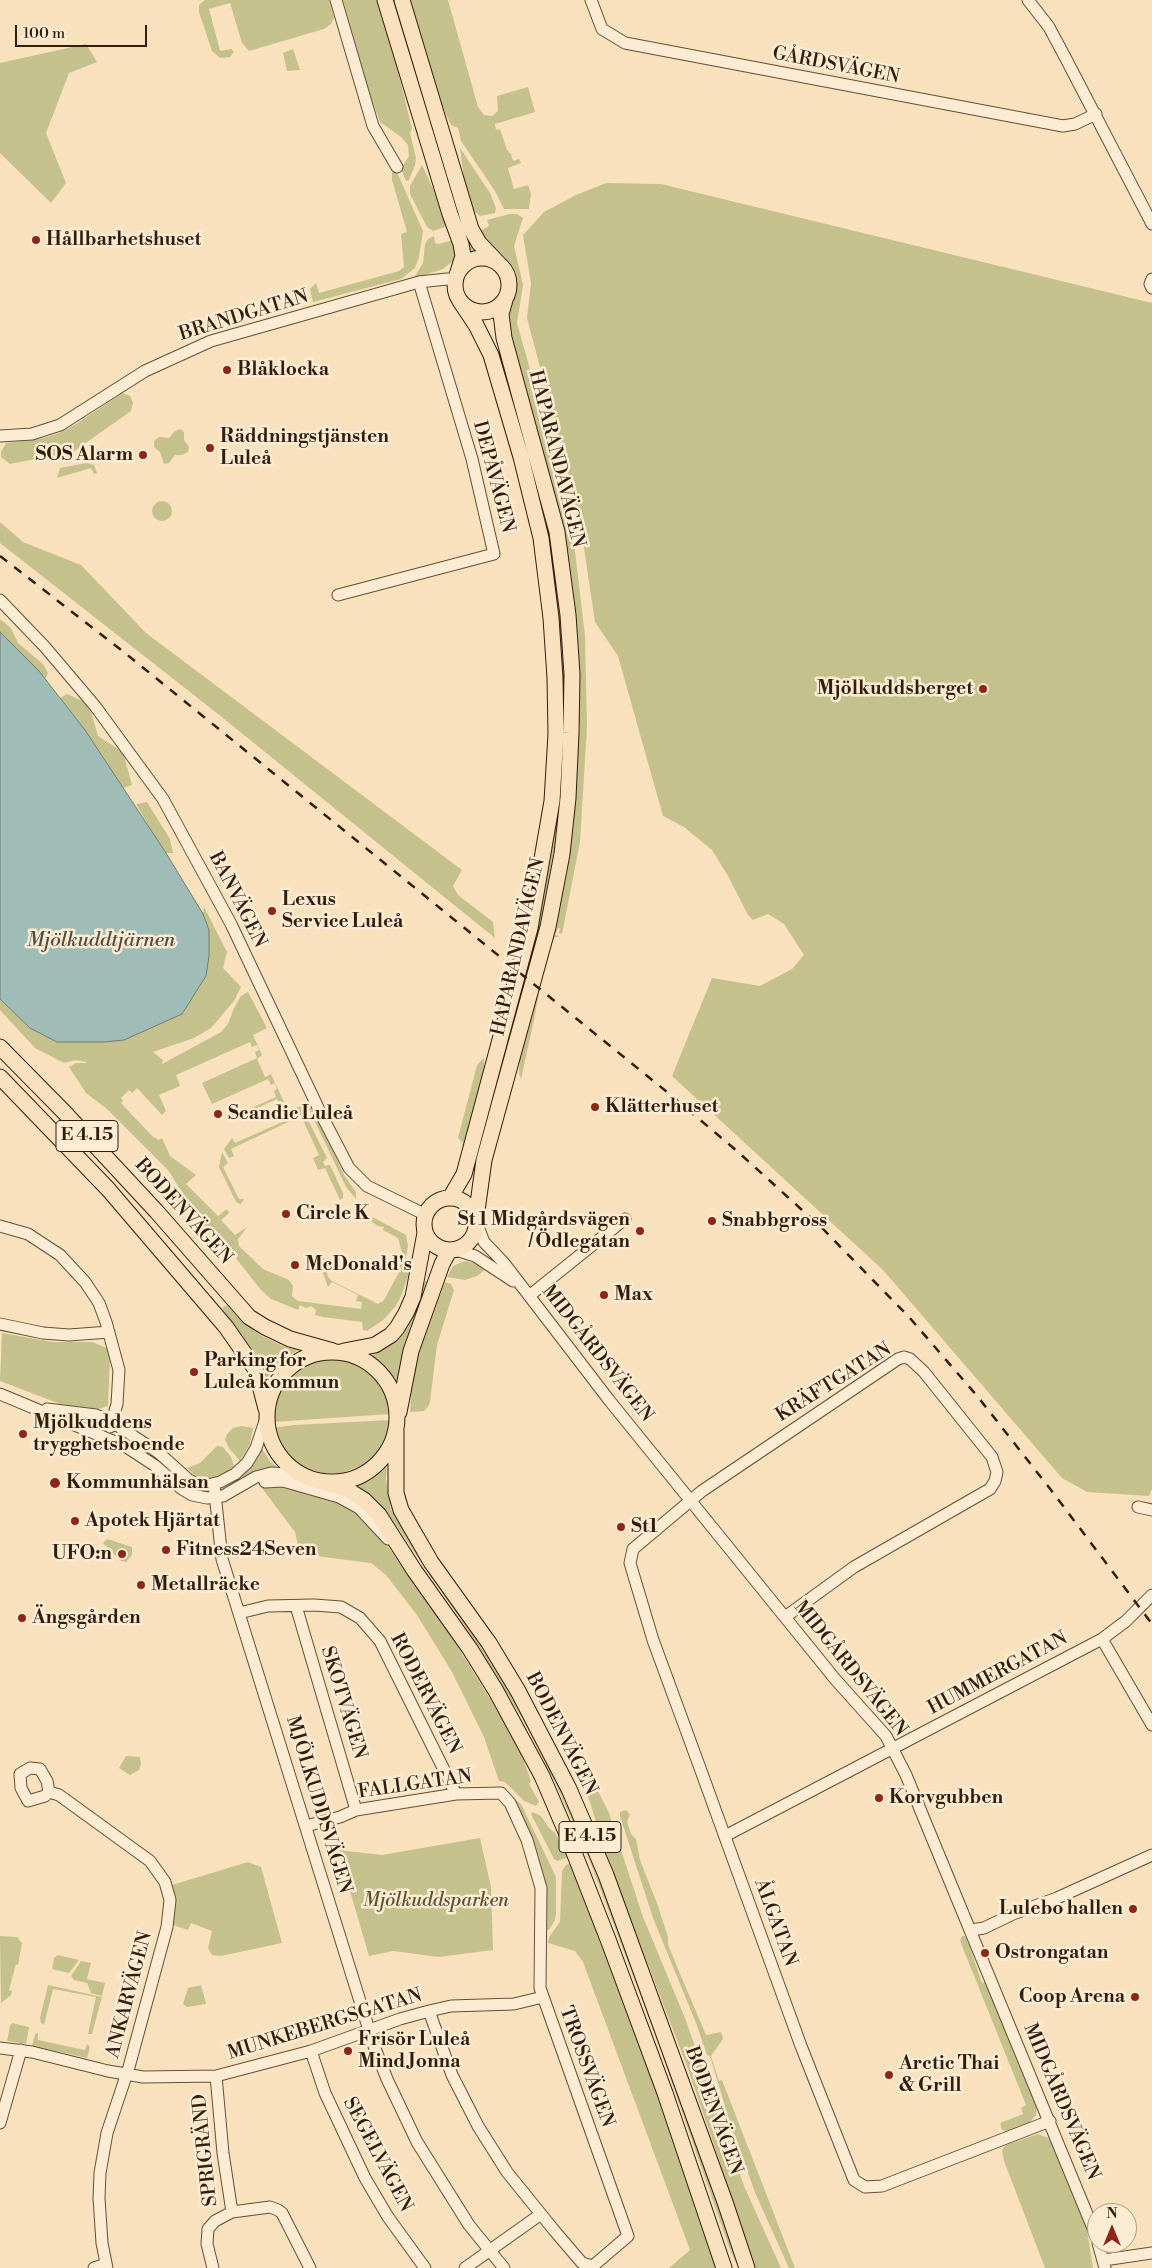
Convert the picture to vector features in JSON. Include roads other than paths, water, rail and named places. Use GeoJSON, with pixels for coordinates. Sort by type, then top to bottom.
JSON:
{"type":"FeatureCollection","features":[{"type":"Feature","properties":{"kind":"main road"},"geometry":{"type":"LineString","coordinates":[[385,0],[450,214],[461,244],[463,256],[457,276],[456,290],[460,301],[471,310],[482,312],[496,308],[505,300],[509,280],[506,273],[479,242],[471,229],[402,0]]}},
{"type":"Feature","properties":{"kind":"main road"},"geometry":{"type":"LineString","coordinates":[[457,276],[465,264],[477,258],[489,259],[499,264]]}},
{"type":"Feature","properties":{"kind":"main road","name":"HAPARANDAVÄGEN"},"geometry":{"type":"LineString","coordinates":[[476,1221],[484,1160],[548,927],[562,854],[568,798],[571,733],[572,674],[568,614],[557,532],[504,338],[501,314],[505,300]]}},
{"type":"Feature","properties":{"kind":"main road","name":"HAPARANDAVÄGEN"},"geometry":{"type":"LineString","coordinates":[[450,1198],[464,1174],[530,928],[552,801],[556,734],[551,618],[541,538],[521,457],[491,355],[476,325],[460,301]]}},
{"type":"Feature","properties":{"kind":"main road","name":"BODENVÄGEN"},"geometry":{"type":"LineString","coordinates":[[0,1047],[66,1114],[157,1212],[249,1316],[265,1328],[290,1339],[337,1352]]}},
{"type":"Feature","properties":{"kind":"main road","name":"E 4.15"},"geometry":{"type":"LineString","coordinates":[[0,1077],[108,1189],[251,1359],[256,1370],[266,1414]]}},
{"type":"Feature","properties":{"kind":"main road"},"geometry":{"type":"LineString","coordinates":[[450,1198],[466,1203],[476,1221],[472,1239],[465,1246],[452,1250],[434,1246],[426,1233],[424,1224],[426,1214],[434,1204],[450,1198]]}},
{"type":"Feature","properties":{"kind":"main road"},"geometry":{"type":"LineString","coordinates":[[426,1233],[413,1297],[406,1313],[391,1335],[375,1345],[308,1356],[291,1365],[274,1385],[266,1414],[269,1436],[278,1454],[290,1468],[317,1481],[338,1482],[365,1474],[382,1459],[392,1444],[411,1351],[442,1264],[452,1250]]}},
{"type":"Feature","properties":{"kind":"main road"},"geometry":{"type":"LineString","coordinates":[[337,1352],[366,1361],[384,1377],[394,1396],[397,1424]]}},
{"type":"Feature","properties":{"kind":"main road","name":"BODENVÄGEN"},"geometry":{"type":"LineString","coordinates":[[397,1424],[396,1493],[401,1510],[431,1562],[489,1643],[518,1691],[569,1789],[606,1875],[725,2202],[747,2268]]}},
{"type":"Feature","properties":{"kind":"main road","name":"BODENVÄGEN"},"geometry":{"type":"LineString","coordinates":[[317,1481],[348,1490],[371,1506],[379,1515],[414,1570],[470,1649],[496,1691],[545,1784],[609,1942],[665,2093],[724,2268]]}},
{"type":"Feature","properties":{"kind":"street"},"geometry":{"type":"LineString","coordinates":[[336,0],[373,126],[397,168]]}},
{"type":"Feature","properties":{"kind":"street","name":"GÅRDSVÄGEN"},"geometry":{"type":"LineString","coordinates":[[591,0],[602,29],[625,43],[1063,126],[1075,124],[1096,114]]}},
{"type":"Feature","properties":{"kind":"street"},"geometry":{"type":"LineString","coordinates":[[1028,0],[1049,27],[1152,224]]}},
{"type":"Feature","properties":{"kind":"street","name":"BRANDGATAN"},"geometry":{"type":"LineString","coordinates":[[0,436],[32,434],[60,425],[145,371],[211,341],[419,282],[457,276]]}},
{"type":"Feature","properties":{"kind":"street","name":"DEPÅVÄGEN"},"geometry":{"type":"LineString","coordinates":[[338,595],[494,554],[472,459],[419,282]]}},
{"type":"Feature","properties":{"kind":"street","name":"BANVÄGEN"},"geometry":{"type":"LineString","coordinates":[[0,600],[89,698],[140,765],[163,799],[231,924],[322,1116],[349,1168],[367,1186],[426,1214]]}},
{"type":"Feature","properties":{"kind":"street"},"geometry":{"type":"LineString","coordinates":[[527,1293],[625,1220]]}},
{"type":"Feature","properties":{"kind":"street","name":"MIDGÅRDSVÄGEN"},"geometry":{"type":"LineString","coordinates":[[476,1221],[484,1242],[527,1293],[609,1400],[835,1680],[884,1733],[906,1775],[1087,2213]]}},
{"type":"Feature","properties":{"kind":"street"},"geometry":{"type":"LineString","coordinates":[[0,1226],[16,1229],[35,1238],[60,1255],[72,1267],[99,1303],[119,1370],[117,1404],[106,1438]]}},
{"type":"Feature","properties":{"kind":"street","name":"MIDGÅRDSVÄGEN"},"geometry":{"type":"LineString","coordinates":[[452,1250],[475,1256],[492,1266],[527,1293]]}},
{"type":"Feature","properties":{"kind":"street"},"geometry":{"type":"LineString","coordinates":[[0,1324],[43,1333],[68,1335],[109,1332]]}},
{"type":"Feature","properties":{"kind":"street","name":"KRÄFTGATAN"},"geometry":{"type":"LineString","coordinates":[[691,1500],[782,1436],[898,1359],[904,1357],[910,1359],[924,1372],[994,1460],[997,1472],[994,1484],[990,1489],[854,1567],[785,1617]]}},
{"type":"Feature","properties":{"kind":"street"},"geometry":{"type":"LineString","coordinates":[[0,1394],[36,1407],[144,1457],[186,1492],[200,1497],[223,1496],[241,1487],[256,1476],[271,1473],[291,1474],[317,1481]]}},
{"type":"Feature","properties":{"kind":"street"},"geometry":{"type":"LineString","coordinates":[[36,1407],[96,1415],[112,1422],[159,1453],[189,1480],[200,1484],[214,1484],[235,1474],[247,1463],[256,1448],[266,1414]]}},
{"type":"Feature","properties":{"kind":"street"},"geometry":{"type":"LineString","coordinates":[[241,1487],[279,1480],[326,1492],[344,1499],[369,1517],[414,1570]]}},
{"type":"Feature","properties":{"kind":"street","name":"MJÖLKUDDSVÄGEN"},"geometry":{"type":"LineString","coordinates":[[214,1484],[221,1553],[369,2031],[387,2079],[417,2142],[455,2204],[489,2251],[504,2268]]}},
{"type":"Feature","properties":{"kind":"street","name":"ÅLGATAN"},"geometry":{"type":"LineString","coordinates":[[691,1500],[633,1549],[630,1563],[653,1640],[801,2046],[854,2180],[865,2187],[882,2186],[1050,2121]]}},
{"type":"Feature","properties":{"kind":"street"},"geometry":{"type":"LineString","coordinates":[[1138,1507],[1152,1510]]}},
{"type":"Feature","properties":{"kind":"street","name":"HUMMERGATAN"},"geometry":{"type":"LineString","coordinates":[[725,1836],[1102,1639],[1126,1621],[1152,1595]]}},
{"type":"Feature","properties":{"kind":"street","name":"RODERVÄGEN"},"geometry":{"type":"LineString","coordinates":[[239,1613],[268,1606],[341,1607],[360,1618],[380,1641],[456,1794]]}},
{"type":"Feature","properties":{"kind":"street","name":"SKOTVÄGEN"},"geometry":{"type":"LineString","coordinates":[[296,1606],[356,1810]]}},
{"type":"Feature","properties":{"kind":"street"},"geometry":{"type":"LineString","coordinates":[[1102,1639],[1152,1725]]}},
{"type":"Feature","properties":{"kind":"street","name":"ANKARVÄGEN"},"geometry":{"type":"LineString","coordinates":[[49,1792],[59,1795],[150,1861],[161,1873],[169,1895],[170,1904],[167,1927],[127,2074],[107,2133],[98,2198],[106,2266],[94,2268]]}},
{"type":"Feature","properties":{"kind":"street","name":"FALLGATAN"},"geometry":{"type":"LineString","coordinates":[[306,1826],[340,1817],[356,1810],[456,1794],[500,1793]]}},
{"type":"Feature","properties":{"kind":"street","name":"TROSSVÄGEN"},"geometry":{"type":"LineString","coordinates":[[429,2011],[452,2074],[478,2126],[507,2172],[582,2262],[593,2266],[628,2236],[540,1988],[541,1888],[538,1872],[527,1840],[513,1810],[500,1793]]}},
{"type":"Feature","properties":{"kind":"street"},"geometry":{"type":"LineString","coordinates":[[971,1930],[984,1928],[1013,1914],[1057,1898],[1152,1855]]}},
{"type":"Feature","properties":{"kind":"street","name":"MUNKEBERGSGATAN"},"geometry":{"type":"LineString","coordinates":[[0,2048],[21,2050],[127,2074],[178,2077],[216,2076],[312,2051],[400,2019],[429,2011],[451,2006],[514,2004],[543,1997]]}},
{"type":"Feature","properties":{"kind":"street"},"geometry":{"type":"LineString","coordinates":[[0,2123],[21,2050]]}},
{"type":"Feature","properties":{"kind":"street","name":"SEGELVÄGEN"},"geometry":{"type":"LineString","coordinates":[[312,2051],[325,2093],[365,2178],[388,2217],[424,2268]]}},
{"type":"Feature","properties":{"kind":"street","name":"SPRIGRÄND"},"geometry":{"type":"LineString","coordinates":[[213,2268],[207,2244],[208,2229],[215,2221],[232,2212],[223,2152],[216,2076]]}},
{"type":"Feature","properties":{"kind":"street"},"geometry":{"type":"LineString","coordinates":[[232,2212],[270,2207],[278,2210],[282,2213],[310,2268]]}},
{"type":"Feature","properties":{"kind":"street"},"geometry":{"type":"LineString","coordinates":[[465,2268],[541,2214]]}},
{"type":"Feature","properties":{"kind":"street"},"geometry":{"type":"LineString","coordinates":[[1105,2264],[1152,2253]]}},
{"type":"Feature","properties":{"kind":"water","name":"Mjölkuddtjärnen"},"geometry":{"type":"Polygon","coordinates":[[[0,632],[39,671],[85,730],[166,853],[203,914],[209,930],[209,956],[206,976],[182,1014],[124,1040],[57,1042],[30,1028],[0,999],[0,632]]]}},
{"type":"Feature","properties":{"kind":"railway"},"geometry":{"type":"LineString","coordinates":[[0,556],[125,653],[667,1092],[737,1151],[823,1229],[909,1317],[978,1397],[1152,1624]]}},
{"type":"Feature","properties":{"kind":"place","name":"Hållbarhetshuset"},"geometry":{"type":"Point","coordinates":[36,240]}},
{"type":"Feature","properties":{"kind":"place","name":"Blåklocka"},"geometry":{"type":"Point","coordinates":[227,370]}},
{"type":"Feature","properties":{"kind":"place","name":"Räddningstjänsten Luleå"},"geometry":{"type":"Point","coordinates":[210,448]}},
{"type":"Feature","properties":{"kind":"place","name":"SOS Alarm"},"geometry":{"type":"Point","coordinates":[143,455]}},
{"type":"Feature","properties":{"kind":"place","name":"Mjölkuddsberget"},"geometry":{"type":"Point","coordinates":[983,689]}},
{"type":"Feature","properties":{"kind":"place","name":"Lexus Service Luleå"},"geometry":{"type":"Point","coordinates":[272,911]}},
{"type":"Feature","properties":{"kind":"place","name":"Klätterhuset"},"geometry":{"type":"Point","coordinates":[595,1107]}},
{"type":"Feature","properties":{"kind":"place","name":"Scandic Luleå"},"geometry":{"type":"Point","coordinates":[218,1114]}},
{"type":"Feature","properties":{"kind":"place","name":"Circle K"},"geometry":{"type":"Point","coordinates":[286,1214]}},
{"type":"Feature","properties":{"kind":"place","name":"Snabbgross"},"geometry":{"type":"Point","coordinates":[712,1221]}},
{"type":"Feature","properties":{"kind":"place","name":"St 1 Midgårdsvägen / Ödlegatan"},"geometry":{"type":"Point","coordinates":[640,1231]}},
{"type":"Feature","properties":{"kind":"place","name":"McDonald's"},"geometry":{"type":"Point","coordinates":[295,1265]}},
{"type":"Feature","properties":{"kind":"place","name":"Max"},"geometry":{"type":"Point","coordinates":[604,1295]}},
{"type":"Feature","properties":{"kind":"place","name":"Parking for Luleå kommun"},"geometry":{"type":"Point","coordinates":[194,1372]}},
{"type":"Feature","properties":{"kind":"place","name":"Mjölkuddens trygghetsboende"},"geometry":{"type":"Point","coordinates":[23,1434]}},
{"type":"Feature","properties":{"kind":"place","name":"Kommunhälsan"},"geometry":{"type":"Point","coordinates":[55,1483]}},
{"type":"Feature","properties":{"kind":"place","name":"Apotek Hjärtat"},"geometry":{"type":"Point","coordinates":[75,1521]}},
{"type":"Feature","properties":{"kind":"place","name":"St1"},"geometry":{"type":"Point","coordinates":[621,1527]}},
{"type":"Feature","properties":{"kind":"place","name":"Fitness24Seven"},"geometry":{"type":"Point","coordinates":[166,1550]}},
{"type":"Feature","properties":{"kind":"place","name":"UFO:n"},"geometry":{"type":"Point","coordinates":[122,1554]}},
{"type":"Feature","properties":{"kind":"place","name":"Metallräcke"},"geometry":{"type":"Point","coordinates":[141,1585]}},
{"type":"Feature","properties":{"kind":"place","name":"Ängsgården"},"geometry":{"type":"Point","coordinates":[22,1618]}},
{"type":"Feature","properties":{"kind":"place","name":"Korvgubben"},"geometry":{"type":"Point","coordinates":[879,1798]}},
{"type":"Feature","properties":{"kind":"place","name":"Lulebo hallen"},"geometry":{"type":"Point","coordinates":[1133,1909]}},
{"type":"Feature","properties":{"kind":"place","name":"Ostrongatan"},"geometry":{"type":"Point","coordinates":[985,1953]}},
{"type":"Feature","properties":{"kind":"place","name":"Coop Arena"},"geometry":{"type":"Point","coordinates":[1135,1997]}},
{"type":"Feature","properties":{"kind":"place","name":"Frisör Luleå Mind Jonna"},"geometry":{"type":"Point","coordinates":[348,2051]}},
{"type":"Feature","properties":{"kind":"place","name":"Arctic Thai & Grill"},"geometry":{"type":"Point","coordinates":[889,2075]}},
{"type":"Feature","properties":{"kind":"park label","name":"Mjölkuddsparken"},"geometry":{"type":"Point","coordinates":[436,1901]}}]}
